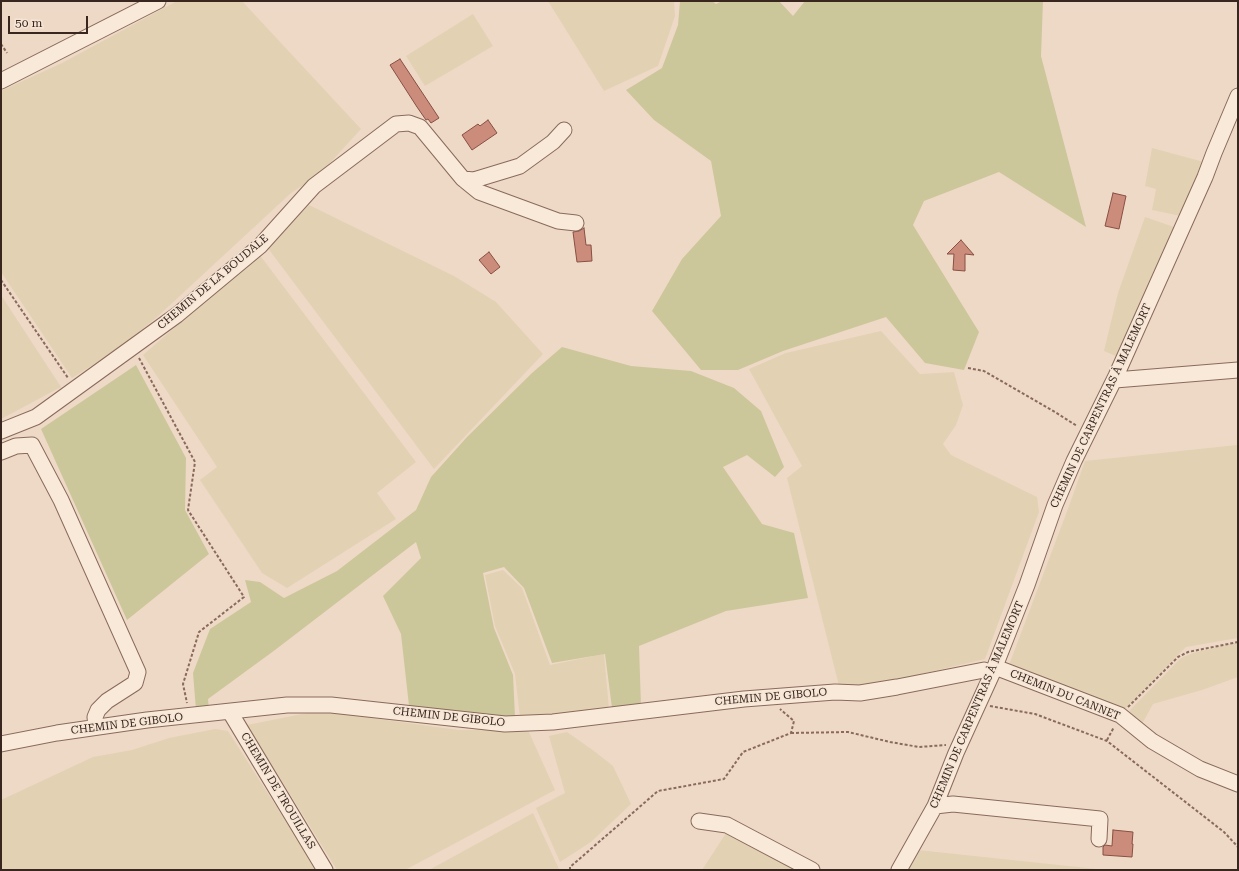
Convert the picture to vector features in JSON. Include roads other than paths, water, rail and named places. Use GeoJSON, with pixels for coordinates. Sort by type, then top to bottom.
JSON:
{"type":"FeatureCollection","features":[{"type":"Feature","properties":{"kind":"street"},"geometry":{"type":"LineString","coordinates":[[1,82],[158,1]]}},
{"type":"Feature","properties":{"kind":"street","name":"CHEMIN DE CARPENTRAS À MALEMORT"},"geometry":{"type":"LineString","coordinates":[[899,870],[935,806],[960,744],[994,670],[1027,585],[1055,505],[1074,461],[1114,380],[1205,177],[1238,96]]}},
{"type":"Feature","properties":{"kind":"street","name":"CHEMIN DE LA BOUDALE"},"geometry":{"type":"LineString","coordinates":[[1,431],[36,418],[177,315],[260,246],[314,186],[396,124],[409,123],[420,127],[463,179],[479,192],[558,221],[576,223]]}},
{"type":"Feature","properties":{"kind":"street"},"geometry":{"type":"LineString","coordinates":[[463,179],[474,180],[520,166],[554,142],[564,130]]}},
{"type":"Feature","properties":{"kind":"street"},"geometry":{"type":"LineString","coordinates":[[1114,380],[1238,370]]}},
{"type":"Feature","properties":{"kind":"street"},"geometry":{"type":"LineString","coordinates":[[1,452],[16,446],[32,445],[61,500],[138,672],[135,683],[107,701],[98,710],[95,717],[96,727]]}},
{"type":"Feature","properties":{"kind":"street","name":"CHEMIN DE GIBOLO"},"geometry":{"type":"LineString","coordinates":[[1,744],[96,727],[287,705],[331,705],[505,724],[553,722],[654,709],[768,697],[835,692],[860,693],[984,670],[994,670]]}},
{"type":"Feature","properties":{"kind":"street","name":"CHEMIN DU CANNET"},"geometry":{"type":"LineString","coordinates":[[994,670],[1120,715],[1152,741],[1200,769],[1238,784]]}},
{"type":"Feature","properties":{"kind":"street","name":"CHEMIN DE TROUILLAS"},"geometry":{"type":"LineString","coordinates":[[230,712],[325,870]]}},
{"type":"Feature","properties":{"kind":"street"},"geometry":{"type":"LineString","coordinates":[[935,806],[953,804],[1100,819],[1100,839]]}},
{"type":"Feature","properties":{"kind":"street"},"geometry":{"type":"LineString","coordinates":[[699,821],[727,825],[812,870]]}}]}
